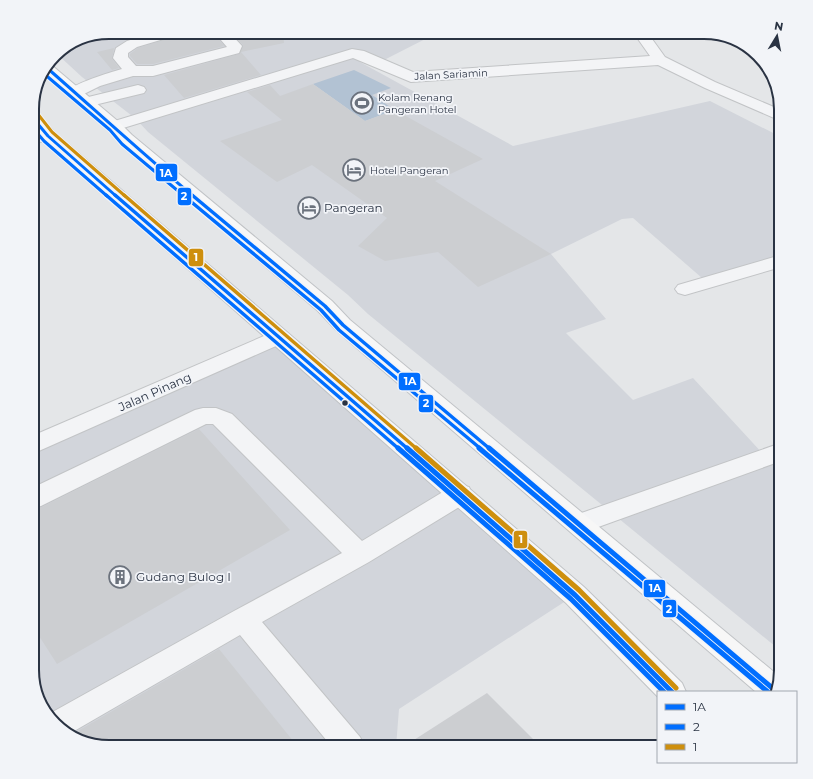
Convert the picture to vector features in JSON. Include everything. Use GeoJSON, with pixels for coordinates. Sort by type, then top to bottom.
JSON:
{"type":"FeatureCollection","features":[{"type":"Feature","properties":{"kind":"main road"},"geometry":{"type":"LineString","coordinates":[[50,71],[138,149],[324,306],[343,325],[773,685]]}},
{"type":"Feature","properties":{"kind":"main road"},"geometry":{"type":"LineString","coordinates":[[39,130],[575,595],[671,691]]}},
{"type":"Feature","properties":{"kind":"street"},"geometry":{"type":"LineString","coordinates":[[149,39],[132,44],[121,51],[120,58],[134,81],[160,112]]}},
{"type":"Feature","properties":{"kind":"street"},"geometry":{"type":"LineString","coordinates":[[80,97],[134,81],[153,71],[234,50],[235,46],[228,39]]}},
{"type":"Feature","properties":{"kind":"street"},"geometry":{"type":"LineString","coordinates":[[645,39],[660,60],[710,85],[774,113]]}},
{"type":"Feature","properties":{"kind":"street","name":"Jalan Sariamin"},"geometry":{"type":"LineString","coordinates":[[114,126],[352,53],[359,54],[411,77],[660,60]]}},
{"type":"Feature","properties":{"kind":"street"},"geometry":{"type":"LineString","coordinates":[[764,108],[774,104]]}},
{"type":"Feature","properties":{"kind":"street"},"geometry":{"type":"LineString","coordinates":[[685,289],[774,263]]}},
{"type":"Feature","properties":{"kind":"street","name":"Jalan Pinang"},"geometry":{"type":"LineString","coordinates":[[39,443],[278,338]]}},
{"type":"Feature","properties":{"kind":"street"},"geometry":{"type":"LineString","coordinates":[[39,496],[203,416],[216,416],[224,420],[360,555]]}},
{"type":"Feature","properties":{"kind":"street"},"geometry":{"type":"LineString","coordinates":[[579,524],[774,454]]}},
{"type":"Feature","properties":{"kind":"street"},"geometry":{"type":"LineString","coordinates":[[62,722],[243,618],[360,555],[460,494]]}},
{"type":"Feature","properties":{"kind":"street"},"geometry":{"type":"LineString","coordinates":[[243,618],[344,740]]}},
{"type":"Feature","properties":{"kind":"shaded area"},"geometry":{"type":"Polygon","coordinates":[[[425,39],[386,59],[360,62],[513,146],[710,101],[774,133],[774,257],[702,278],[633,218],[622,219],[551,254],[606,319],[566,333],[633,400],[693,378],[774,466],[774,645],[368,314],[348,295],[148,132],[136,119],[82,77],[61,58],[74,48],[95,40],[425,39]]]}},
{"type":"Feature","properties":{"kind":"shaded area"},"geometry":{"type":"Polygon","coordinates":[[[278,337],[575,595],[399,709],[397,740],[105,740],[91,738],[66,726],[56,716],[46,701],[41,688],[39,674],[39,438],[278,337]]]}},
{"type":"Feature","properties":{"kind":"water","name":"Kolam Renang Pangeran Hotel"},"geometry":{"type":"Polygon","coordinates":[[[354,70],[391,88],[372,95],[395,110],[365,121],[313,84],[354,70]]]}},
{"type":"Feature","properties":{"kind":"building"},"geometry":{"type":"Polygon","coordinates":[[[167,39],[218,39],[224,46],[153,64],[137,64],[130,54],[138,48],[167,39]]]}},
{"type":"Feature","properties":{"kind":"building"},"geometry":{"type":"Polygon","coordinates":[[[237,39],[284,39],[284,43],[241,52],[261,75],[184,98],[164,75],[239,54],[243,45],[237,39]]]}},
{"type":"Feature","properties":{"kind":"building"},"geometry":{"type":"Polygon","coordinates":[[[114,48],[112,59],[119,68],[112,70],[97,52],[114,48]]]}},
{"type":"Feature","properties":{"kind":"building","name":"Hotel Pangeran"},"geometry":{"type":"Polygon","coordinates":[[[313,84],[365,121],[395,110],[483,159],[435,181],[551,254],[478,287],[438,252],[385,261],[358,246],[387,218],[312,165],[277,182],[220,141],[282,120],[247,92],[270,85],[280,96],[313,84]]]}},
{"type":"Feature","properties":{"kind":"building","name":"Gudang Bulog I"},"geometry":{"type":"Polygon","coordinates":[[[199,429],[290,530],[57,664],[39,636],[39,508],[199,429]]]}},
{"type":"Feature","properties":{"kind":"building"},"geometry":{"type":"Polygon","coordinates":[[[219,649],[292,740],[105,740],[91,738],[76,732],[219,649]]]}},
{"type":"Feature","properties":{"kind":"building"},"geometry":{"type":"Polygon","coordinates":[[[487,693],[534,740],[414,740],[487,693]]]}},
{"type":"Feature","properties":{"kind":"transit line","name":"1A"},"geometry":{"type":"LineString","coordinates":[[50,71],[114,126],[126,139],[325,306],[343,325],[772,688]]}},
{"type":"Feature","properties":{"kind":"transit line","name":"2"},"geometry":{"type":"LineString","coordinates":[[47,76],[110,130],[122,144],[321,310],[339,330],[767,691]]}},
{"type":"Feature","properties":{"kind":"transit line","name":"1"},"geometry":{"type":"LineString","coordinates":[[39,116],[52,132],[579,590],[676,688]]}},
{"type":"Feature","properties":{"kind":"transit line","name":"1A"},"geometry":{"type":"LineString","coordinates":[[39,125],[48,136],[575,595],[671,691]]}},
{"type":"Feature","properties":{"kind":"transit line","name":"2"},"geometry":{"type":"LineString","coordinates":[[39,135],[571,599],[663,691]]}},
{"type":"Feature","properties":{"kind":"place","name":"Kolam Renang Pangeran Hotel"},"geometry":{"type":"Point","coordinates":[362,103]}},
{"type":"Feature","properties":{"kind":"place","name":"Hotel Pangeran"},"geometry":{"type":"Point","coordinates":[354,170]}},
{"type":"Feature","properties":{"kind":"place","name":"Pangeran"},"geometry":{"type":"Point","coordinates":[309,208]}},
{"type":"Feature","properties":{"kind":"place","name":"Gudang Bulog I"},"geometry":{"type":"Point","coordinates":[120,577]}}]}
